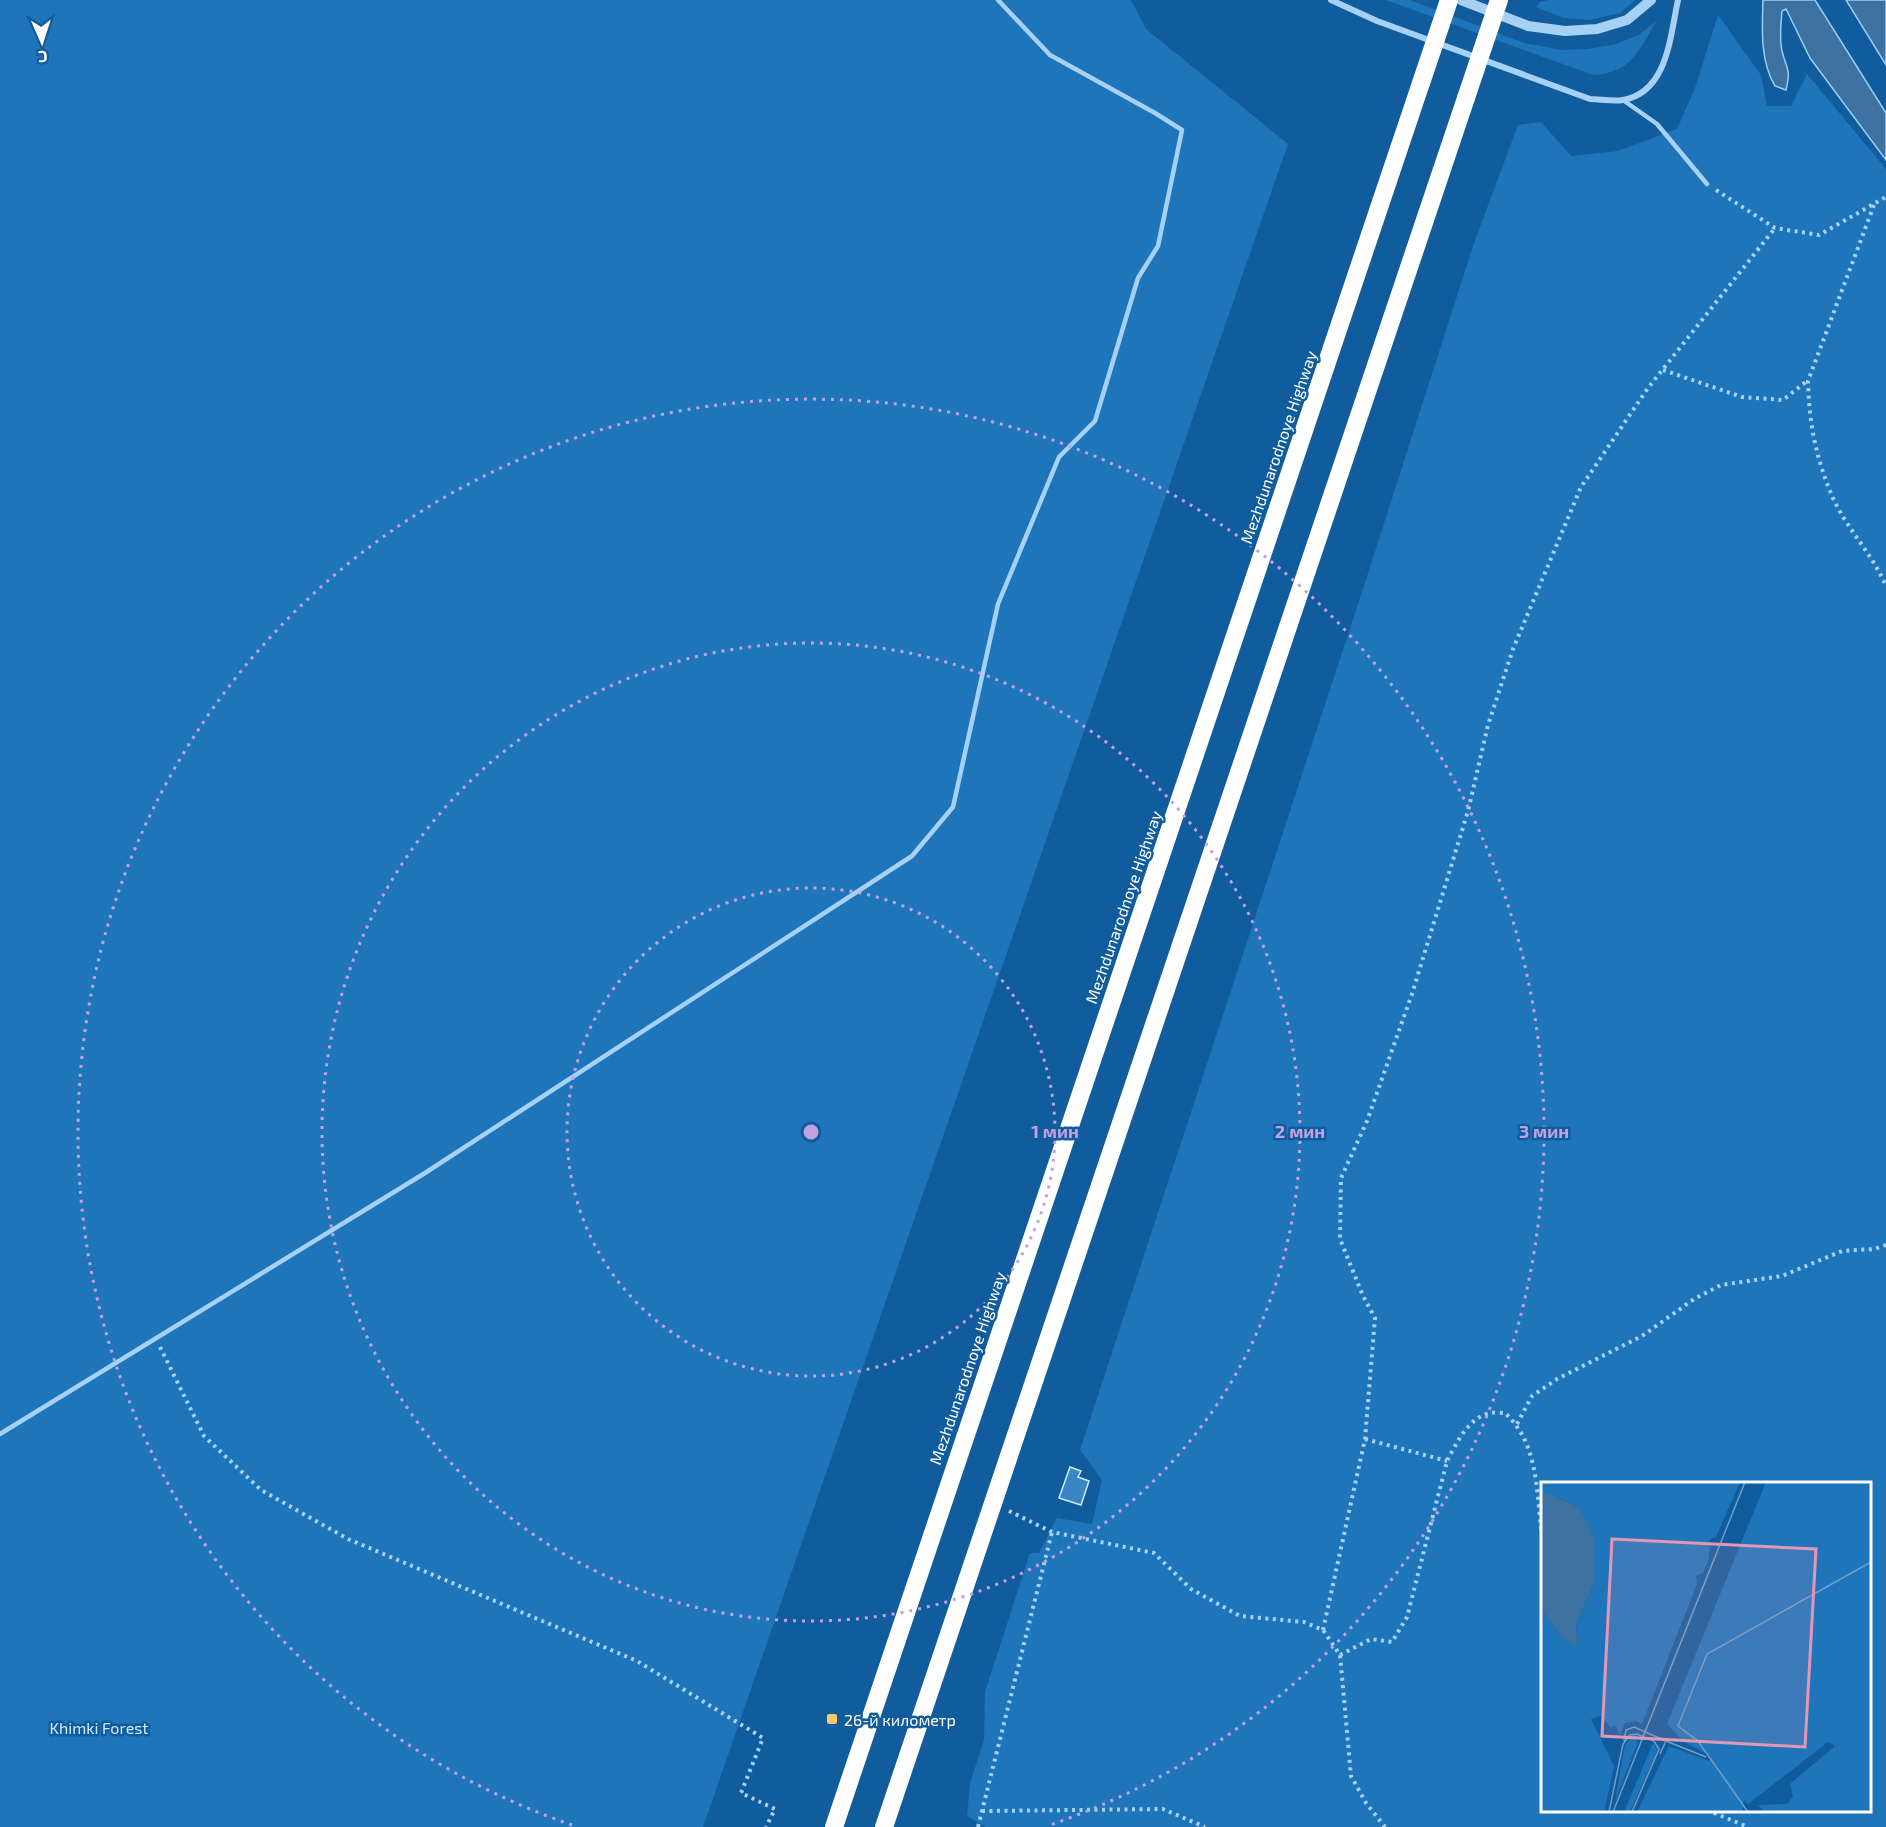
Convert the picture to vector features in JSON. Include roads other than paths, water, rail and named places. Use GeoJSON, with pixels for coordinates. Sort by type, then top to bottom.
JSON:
{"type":"FeatureCollection","features":[{"type":"Feature","properties":{"kind":"highway","name":"Mezhdunarodnoye Highway"},"geometry":{"type":"LineString","coordinates":[[834,1827],[1449,0]]}},
{"type":"Feature","properties":{"kind":"highway"},"geometry":{"type":"LineString","coordinates":[[884,1827],[1499,0]]}},
{"type":"Feature","properties":{"kind":"street"},"geometry":{"type":"LineString","coordinates":[[1331,0],[1377,21],[1590,99],[1623,100],[1648,89],[1663,68],[1678,0]]}},
{"type":"Feature","properties":{"kind":"street"},"geometry":{"type":"LineString","coordinates":[[1461,0],[1528,26],[1565,31],[1597,29],[1627,20],[1651,0]]}},
{"type":"Feature","properties":{"kind":"lane"},"geometry":{"type":"LineString","coordinates":[[0,1434],[425,1173],[912,856],[953,807],[998,604],[1059,457],[1095,421],[1138,278],[1158,246],[1182,130],[1050,55],[998,0]]}},
{"type":"Feature","properties":{"kind":"lane"},"geometry":{"type":"LineString","coordinates":[[1623,100],[1657,124],[1707,184]]}},
{"type":"Feature","properties":{"kind":"place","name":"26-й километр"},"geometry":{"type":"Point","coordinates":[832,1719]}},
{"type":"Feature","properties":{"kind":"park label","name":"Khimki Forest"},"geometry":{"type":"Point","coordinates":[99,1727]}}]}
